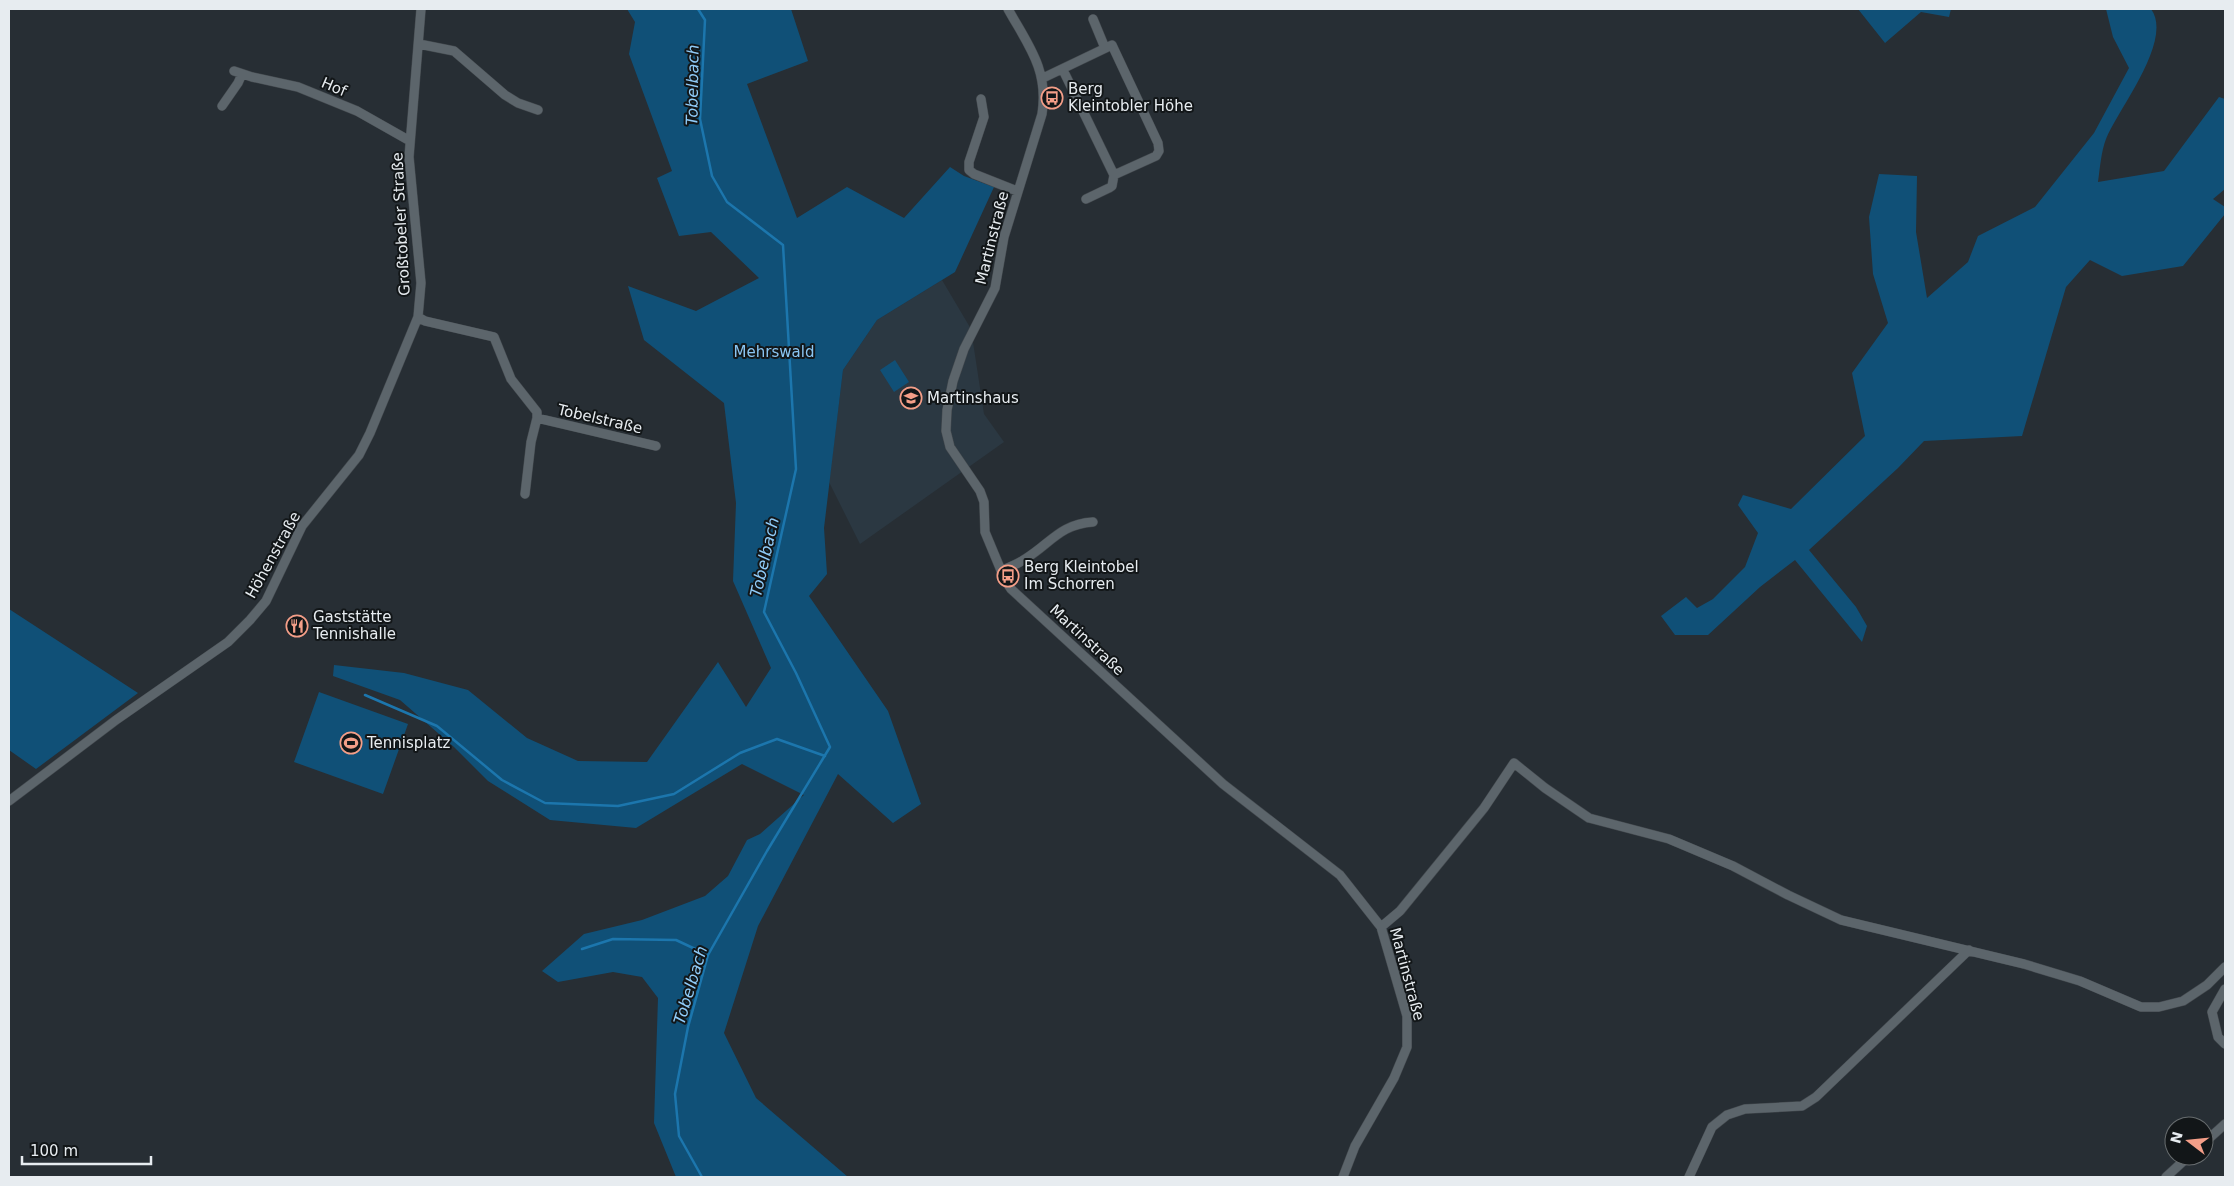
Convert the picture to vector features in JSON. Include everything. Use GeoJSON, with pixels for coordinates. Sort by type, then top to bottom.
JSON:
{"type":"FeatureCollection","features":[{"type":"Feature","properties":{"kind":"street","name":"Großtobeler Straße"},"geometry":{"type":"LineString","coordinates":[[418,317],[421,283],[409,158],[421,9]]}},
{"type":"Feature","properties":{"kind":"street","name":"Martinstraße"},"geometry":{"type":"LineString","coordinates":[[1008,9],[1037,62],[1043,78],[1045,98],[1042,114],[1004,237],[995,288],[964,349],[953,380],[947,410],[946,431],[950,447],[980,491],[984,502],[984,527],[1000,571],[1012,588],[1223,784],[1340,874],[1381,927],[1407,1016],[1406,1047],[1394,1078],[1355,1146],[1343,1177]]}},
{"type":"Feature","properties":{"kind":"street"},"geometry":{"type":"LineString","coordinates":[[1093,19],[1106,48]]}},
{"type":"Feature","properties":{"kind":"street"},"geometry":{"type":"LineString","coordinates":[[419,44],[454,52],[505,95],[518,103],[538,110]]}},
{"type":"Feature","properties":{"kind":"street"},"geometry":{"type":"LineString","coordinates":[[1043,78],[1112,45],[1158,144],[1159,151],[1156,156],[1114,176]]}},
{"type":"Feature","properties":{"kind":"street"},"geometry":{"type":"LineString","coordinates":[[1063,70],[1114,176],[1112,186],[1086,199]]}},
{"type":"Feature","properties":{"kind":"street","name":"Hof"},"geometry":{"type":"LineString","coordinates":[[222,106],[238,83],[238,73],[298,87],[357,111],[410,141]]}},
{"type":"Feature","properties":{"kind":"street"},"geometry":{"type":"LineString","coordinates":[[981,99],[984,117],[969,162],[969,170],[974,174],[1017,192]]}},
{"type":"Feature","properties":{"kind":"street"},"geometry":{"type":"LineString","coordinates":[[418,317],[425,321],[494,338],[511,379],[536,412],[537,418],[531,442],[525,494]]}},
{"type":"Feature","properties":{"kind":"street","name":"Höhenstraße"},"geometry":{"type":"LineString","coordinates":[[9,801],[116,720],[228,642],[250,620],[266,601],[302,526],[358,455],[387,398],[418,317]]}},
{"type":"Feature","properties":{"kind":"street","name":"Tobelstraße"},"geometry":{"type":"LineString","coordinates":[[537,418],[656,446]]}},
{"type":"Feature","properties":{"kind":"street"},"geometry":{"type":"LineString","coordinates":[[1000,571],[1026,559],[1053,536],[1074,526],[1093,522]]}},
{"type":"Feature","properties":{"kind":"street"},"geometry":{"type":"LineString","coordinates":[[1381,927],[1400,911],[1478,815],[1514,763],[1545,788],[1589,818],[1669,839],[1733,866],[1841,920],[1969,950],[2080,981],[2141,1007],[2159,1008],[2184,1001],[2207,985],[2225,967]]}},
{"type":"Feature","properties":{"kind":"street"},"geometry":{"type":"LineString","coordinates":[[1689,1177],[1712,1127],[1727,1115],[1745,1109],[1802,1106],[1816,1097],[1969,950]]}},
{"type":"Feature","properties":{"kind":"street"},"geometry":{"type":"LineString","coordinates":[[2225,989],[2212,1012],[2218,1037],[2225,1044]]}},
{"type":"Feature","properties":{"kind":"street"},"geometry":{"type":"LineString","coordinates":[[2214,1134],[2225,1124]]}},
{"type":"Feature","properties":{"kind":"street"},"geometry":{"type":"LineString","coordinates":[[2166,1177],[2178,1166]]}},
{"type":"Feature","properties":{"kind":"shaded area","name":"Martinshaus"},"geometry":{"type":"Polygon","coordinates":[[[942,280],[971,329],[984,414],[1004,442],[860,544],[829,482],[843,370],[877,320],[942,280]]]}},
{"type":"Feature","properties":{"kind":"green space","name":"Mehrswald"},"geometry":{"type":"Polygon","coordinates":[[[627,9],[791,9],[808,61],[747,84],[797,218],[847,187],[904,218],[950,167],[964,176],[994,187],[955,272],[877,320],[843,370],[824,528],[827,574],[809,596],[888,711],[921,804],[893,823],[838,774],[758,926],[724,1033],[756,1098],[848,1177],[676,1177],[654,1123],[658,998],[642,977],[613,972],[558,982],[542,971],[584,934],[642,920],[705,896],[728,876],[747,840],[760,834],[804,795],[742,764],[636,828],[550,820],[488,781],[454,747],[400,700],[333,676],[334,665],[404,673],[468,690],[527,738],[578,761],[647,762],[718,662],[746,707],[771,668],[733,581],[736,503],[724,403],[644,340],[628,286],[696,311],[759,278],[711,232],[679,236],[657,178],[672,171],[629,54],[635,22],[627,9]]]}},
{"type":"Feature","properties":{"kind":"green space"},"geometry":{"type":"Polygon","coordinates":[[[1858,9],[1951,9],[1949,17],[1921,12],[1885,43],[1858,9]]]}},
{"type":"Feature","properties":{"kind":"green space"},"geometry":{"type":"Polygon","coordinates":[[[2106,9],[2151,9],[2156,22],[2155,38],[2150,56],[2106,139],[2098,182],[2164,171],[2219,97],[2225,99],[2225,189],[2213,199],[2225,207],[2225,214],[2183,266],[2122,276],[2090,260],[2066,287],[2022,436],[1924,441],[1898,468],[1809,550],[1856,607],[1867,626],[1862,642],[1795,560],[1760,587],[1708,635],[1675,635],[1661,616],[1686,597],[1697,608],[1713,599],[1745,567],[1758,533],[1738,505],[1743,495],[1791,509],[1865,436],[1852,373],[1888,323],[1873,274],[1869,217],[1879,174],[1917,176],[1916,232],[1927,298],[1968,262],[1978,236],[2035,207],[2094,133],[2129,68],[2113,37],[2106,9]]]}},
{"type":"Feature","properties":{"kind":"green space"},"geometry":{"type":"Polygon","coordinates":[[[895,360],[909,382],[894,392],[880,370],[895,360]]]}},
{"type":"Feature","properties":{"kind":"green space"},"geometry":{"type":"Polygon","coordinates":[[[9,609],[138,693],[36,769],[9,750],[9,609]]]}},
{"type":"Feature","properties":{"kind":"green space","name":"Tennisplatz"},"geometry":{"type":"Polygon","coordinates":[[[319,692],[408,724],[383,794],[294,762],[319,692]]]}},
{"type":"Feature","properties":{"kind":"waterway","name":"Tobelbach"},"geometry":{"type":"LineString","coordinates":[[698,9],[705,20],[700,119],[712,176],[727,202],[783,245],[796,469],[764,612],[796,673],[830,747],[767,851],[708,955],[688,1027],[675,1094],[679,1136],[702,1177]]}},
{"type":"Feature","properties":{"kind":"waterway"},"geometry":{"type":"LineString","coordinates":[[365,695],[437,726],[502,780],[545,803],[618,806],[674,794],[740,753],[777,739],[825,756]]}},
{"type":"Feature","properties":{"kind":"waterway"},"geometry":{"type":"LineString","coordinates":[[582,949],[613,939],[676,940],[708,955]]}},
{"type":"Feature","properties":{"kind":"place","name":"Berg Kleintobler Höhe"},"geometry":{"type":"Point","coordinates":[1052,98]}},
{"type":"Feature","properties":{"kind":"place","name":"Martinshaus"},"geometry":{"type":"Point","coordinates":[911,398]}},
{"type":"Feature","properties":{"kind":"place","name":"Berg Kleintobel Im Schorren"},"geometry":{"type":"Point","coordinates":[1008,576]}},
{"type":"Feature","properties":{"kind":"place","name":"Gaststätte Tennishalle"},"geometry":{"type":"Point","coordinates":[297,626]}},
{"type":"Feature","properties":{"kind":"place","name":"Tennisplatz"},"geometry":{"type":"Point","coordinates":[351,743]}}]}
